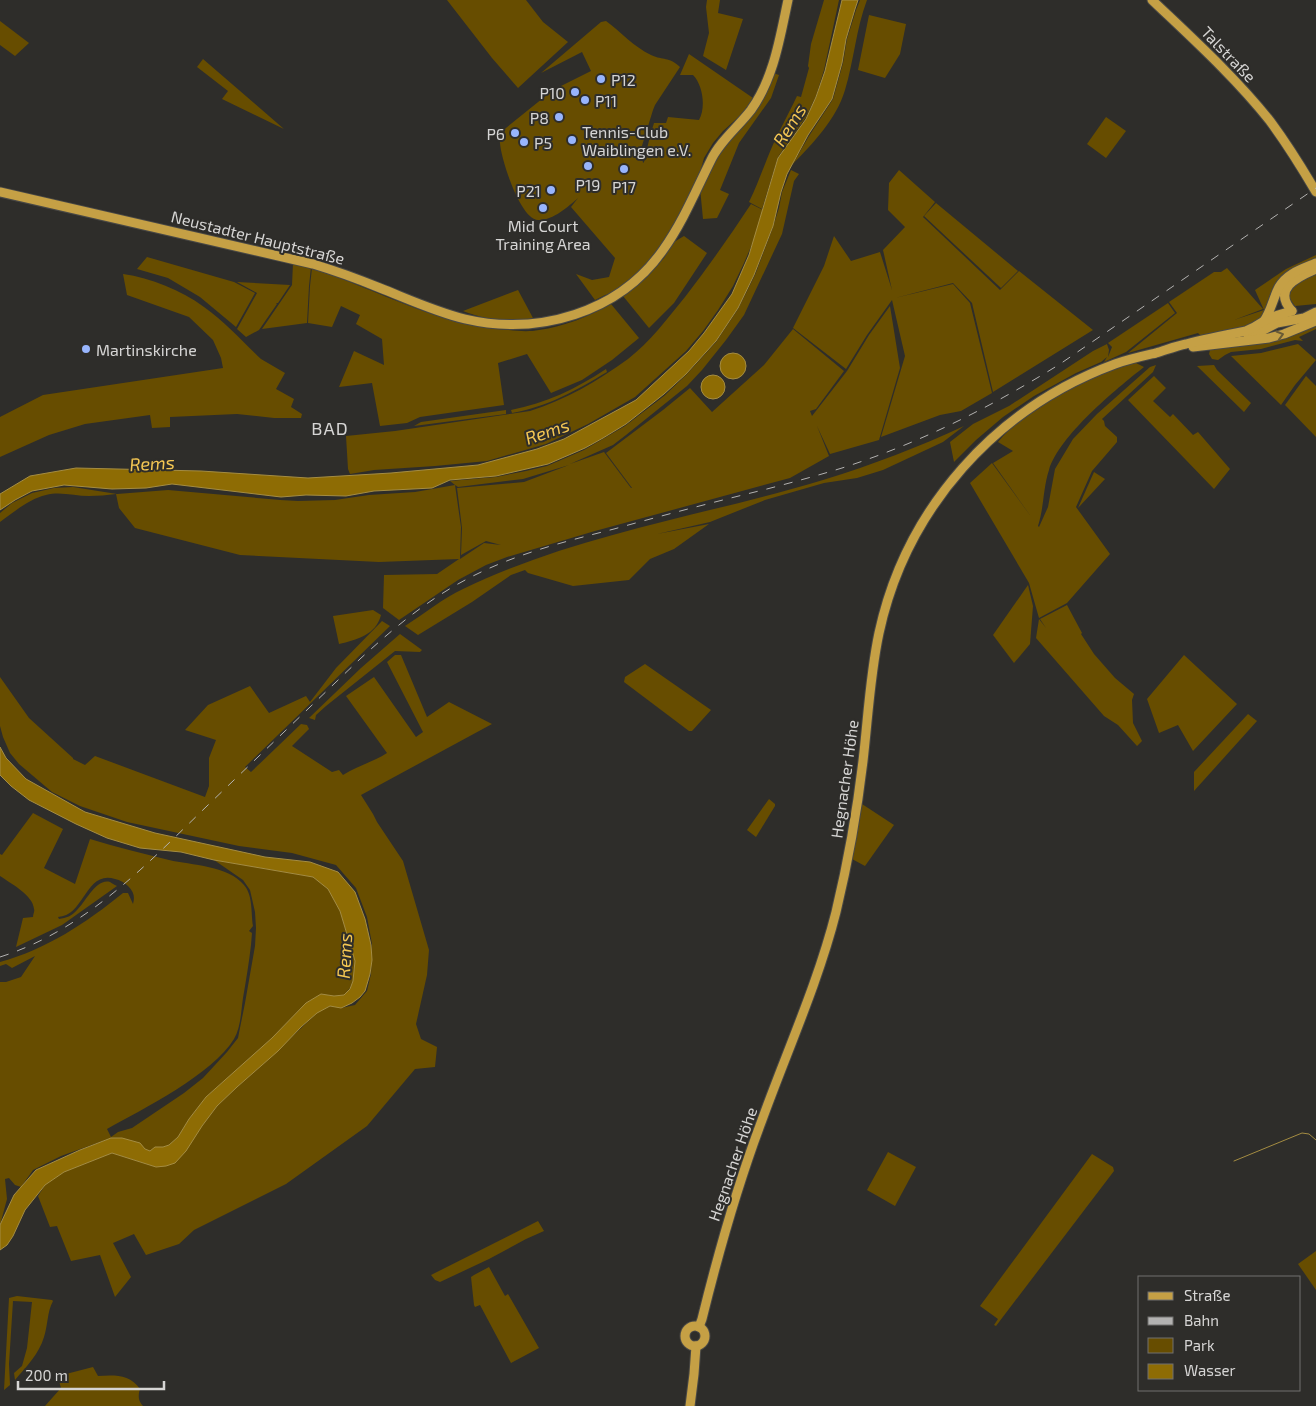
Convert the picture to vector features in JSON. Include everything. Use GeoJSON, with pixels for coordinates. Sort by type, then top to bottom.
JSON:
{"type":"FeatureCollection","features":[{"type":"Feature","properties":{"kind":"main road","name":"Neustadter Hauptstraße"},"geometry":{"type":"LineString","coordinates":[[0,192],[313,264],[348,275],[444,313],[483,322],[530,325],[562,319],[592,308],[619,293],[657,258],[671,239],[714,154],[751,109],[764,87],[773,62],[788,0]]}},
{"type":"Feature","properties":{"kind":"main road","name":"Talstraße"},"geometry":{"type":"LineString","coordinates":[[1152,0],[1203,47],[1241,87],[1279,133],[1316,192]]}},
{"type":"Feature","properties":{"kind":"main road","name":"Hegnacher Höhe"},"geometry":{"type":"LineString","coordinates":[[699,1326],[736,1194],[760,1124],[824,956],[836,912],[853,832],[879,634],[892,588],[906,553],[920,526],[938,498],[964,465],[995,435],[1024,411],[1056,391],[1119,363],[1182,344],[1255,328],[1271,311],[1276,294],[1283,281],[1296,271],[1316,263]]}},
{"type":"Feature","properties":{"kind":"main road"},"geometry":{"type":"LineString","coordinates":[[1292,311],[1284,300],[1284,292],[1294,281],[1316,269]]}},
{"type":"Feature","properties":{"kind":"main road","name":"Hegnacher Höhe"},"geometry":{"type":"LineString","coordinates":[[1271,311],[1278,309],[1302,312],[1316,311]]}},
{"type":"Feature","properties":{"kind":"main road","name":"Hegnacher Höhe"},"geometry":{"type":"LineString","coordinates":[[1264,320],[1292,311]]}},
{"type":"Feature","properties":{"kind":"main road","name":"Hegnacher Höhe"},"geometry":{"type":"LineString","coordinates":[[1241,342],[1277,323],[1304,318],[1316,311]]}},
{"type":"Feature","properties":{"kind":"main road","name":"Hegnacher Höhe"},"geometry":{"type":"LineString","coordinates":[[1160,352],[1258,340],[1284,334],[1316,321]]}},
{"type":"Feature","properties":{"kind":"main road"},"geometry":{"type":"LineString","coordinates":[[699,1326],[705,1335],[702,1343],[696,1346],[689,1343],[686,1333],[690,1328],[699,1326]]}},
{"type":"Feature","properties":{"kind":"main road"},"geometry":{"type":"LineString","coordinates":[[690,1406],[696,1346]]}},
{"type":"Feature","properties":{"kind":"green space"},"geometry":{"type":"Polygon","coordinates":[[[447,0],[526,0],[543,22],[568,42],[518,88],[447,0]]]}},
{"type":"Feature","properties":{"kind":"green space"},"geometry":{"type":"Polygon","coordinates":[[[707,0],[720,0],[718,13],[743,19],[726,70],[703,56],[709,33],[707,0]]]}},
{"type":"Feature","properties":{"kind":"green space"},"geometry":{"type":"Polygon","coordinates":[[[824,0],[839,0],[824,70],[816,96],[806,117],[778,157],[762,209],[749,202],[781,128],[797,96],[801,97],[809,68],[811,44],[824,0]]]}},
{"type":"Feature","properties":{"kind":"green space"},"geometry":{"type":"Polygon","coordinates":[[[860,0],[867,0],[841,101],[830,121],[792,165],[833,99],[843,63],[847,39],[860,0]]]}},
{"type":"Feature","properties":{"kind":"green space"},"geometry":{"type":"Polygon","coordinates":[[[869,15],[906,24],[900,54],[885,78],[858,70],[869,15]]]}},
{"type":"Feature","properties":{"kind":"green space"},"geometry":{"type":"Polygon","coordinates":[[[0,21],[29,43],[15,56],[0,45],[0,21]]]}},
{"type":"Feature","properties":{"kind":"green space"},"geometry":{"type":"Polygon","coordinates":[[[606,21],[645,52],[655,57],[672,61],[680,67],[653,110],[641,149],[643,163],[654,123],[666,123],[668,117],[699,120],[703,103],[699,85],[693,75],[680,75],[689,54],[753,98],[743,113],[713,143],[704,158],[682,213],[667,237],[642,270],[611,294],[595,300],[576,274],[592,280],[609,277],[615,258],[571,207],[578,198],[560,213],[549,218],[538,220],[531,217],[518,199],[513,187],[504,162],[500,140],[501,132],[553,90],[591,71],[582,52],[541,73],[601,22],[606,21]]]}},
{"type":"Feature","properties":{"kind":"green space"},"geometry":{"type":"Polygon","coordinates":[[[203,59],[284,129],[222,99],[228,91],[197,67],[203,59]]]}},
{"type":"Feature","properties":{"kind":"green space"},"geometry":{"type":"Polygon","coordinates":[[[773,73],[779,75],[771,98],[739,143],[720,190],[729,194],[717,218],[703,219],[700,188],[718,153],[773,73]]]}},
{"type":"Feature","properties":{"kind":"green space"},"geometry":{"type":"Polygon","coordinates":[[[1106,117],[1126,131],[1106,158],[1087,144],[1106,117]]]}},
{"type":"Feature","properties":{"kind":"green space"},"geometry":{"type":"Polygon","coordinates":[[[791,170],[799,174],[794,181],[782,234],[744,315],[726,340],[687,386],[626,435],[613,445],[570,464],[604,452],[632,488],[606,453],[690,388],[712,412],[764,365],[793,329],[844,371],[816,409],[810,411],[812,416],[847,371],[869,335],[890,306],[900,368],[879,440],[830,454],[817,426],[829,456],[790,478],[507,557],[486,565],[458,580],[399,620],[383,608],[384,575],[437,574],[459,559],[379,562],[240,555],[135,528],[119,508],[116,494],[92,496],[46,495],[16,510],[0,522],[0,513],[12,503],[32,493],[54,488],[73,487],[117,494],[168,490],[280,500],[335,500],[369,495],[415,492],[455,485],[450,481],[496,477],[547,466],[584,450],[625,426],[664,396],[716,342],[738,309],[755,275],[772,230],[782,192],[791,170]],[[569,465],[523,479],[458,487],[455,485],[461,527],[460,559],[484,543],[501,545],[486,541],[461,555],[462,528],[457,488],[524,482],[569,465]]]}},
{"type":"Feature","properties":{"kind":"green space"},"geometry":{"type":"Polygon","coordinates":[[[899,170],[935,202],[923,217],[1000,290],[1019,271],[1093,330],[993,392],[972,303],[953,283],[895,298],[953,284],[970,303],[992,393],[961,411],[940,415],[881,437],[905,356],[892,300],[846,369],[793,328],[824,266],[834,236],[851,261],[880,252],[892,290],[883,250],[905,227],[888,210],[889,183],[899,170]]]}},
{"type":"Feature","properties":{"kind":"green space"},"geometry":{"type":"Polygon","coordinates":[[[936,203],[1018,271],[1001,288],[924,216],[936,203]]]}},
{"type":"Feature","properties":{"kind":"green space"},"geometry":{"type":"Polygon","coordinates":[[[751,204],[763,210],[756,235],[733,286],[703,331],[686,351],[635,397],[588,424],[546,444],[487,461],[374,470],[350,474],[346,436],[395,431],[530,411],[568,396],[617,367],[644,345],[665,322],[727,240],[751,204]]]}},
{"type":"Feature","properties":{"kind":"green space"},"geometry":{"type":"Polygon","coordinates":[[[684,236],[707,253],[674,303],[649,328],[623,296],[648,276],[664,258],[674,242],[684,236]]]}},
{"type":"Feature","properties":{"kind":"green space"},"geometry":{"type":"Polygon","coordinates":[[[1316,255],[1316,261],[1292,270],[1264,315],[1251,326],[1201,336],[1198,333],[1128,353],[1177,313],[1169,302],[1214,272],[1221,272],[1227,268],[1263,309],[1234,320],[1264,310],[1255,290],[1286,269],[1316,255]]]}},
{"type":"Feature","properties":{"kind":"green space"},"geometry":{"type":"Polygon","coordinates":[[[147,257],[234,282],[255,293],[236,327],[200,297],[168,278],[137,269],[147,257]]]}},
{"type":"Feature","properties":{"kind":"green space"},"geometry":{"type":"Polygon","coordinates":[[[293,263],[311,267],[307,323],[262,329],[292,285],[293,263]]]}},
{"type":"Feature","properties":{"kind":"green space"},"geometry":{"type":"Polygon","coordinates":[[[312,268],[409,306],[458,322],[483,327],[524,331],[548,329],[594,313],[611,304],[639,338],[612,360],[582,380],[551,393],[527,354],[498,363],[504,405],[420,417],[407,423],[380,426],[372,383],[339,387],[354,351],[384,365],[382,339],[356,324],[360,315],[341,306],[332,327],[308,323],[312,268]]]}},
{"type":"Feature","properties":{"kind":"green space"},"geometry":{"type":"Polygon","coordinates":[[[1316,272],[1316,304],[1295,306],[1287,295],[1292,285],[1316,272]]]}},
{"type":"Feature","properties":{"kind":"green space"},"geometry":{"type":"Polygon","coordinates":[[[123,274],[144,278],[186,295],[212,313],[261,359],[285,373],[276,389],[294,399],[291,407],[302,414],[301,418],[274,418],[237,414],[170,417],[170,427],[152,428],[150,415],[85,424],[49,435],[0,457],[0,417],[43,395],[223,368],[213,340],[189,317],[127,295],[123,274]]]}},
{"type":"Feature","properties":{"kind":"green space"},"geometry":{"type":"Polygon","coordinates":[[[237,282],[290,285],[259,330],[246,337],[237,329],[257,293],[237,282]]]}},
{"type":"Feature","properties":{"kind":"green space"},"geometry":{"type":"Polygon","coordinates":[[[518,290],[533,318],[507,321],[463,311],[518,290]]]}},
{"type":"Feature","properties":{"kind":"green space"},"geometry":{"type":"Polygon","coordinates":[[[1168,303],[1175,313],[1126,352],[1104,362],[1107,357],[1101,362],[1076,373],[1034,396],[1003,417],[954,462],[950,442],[973,424],[1009,406],[1093,351],[1107,344],[1109,350],[1108,357],[1112,347],[1108,343],[1168,303]]]}},
{"type":"Feature","properties":{"kind":"green space"},"geometry":{"type":"Polygon","coordinates":[[[1316,323],[1316,329],[1299,337],[1303,341],[1295,340],[1261,349],[1231,352],[1218,360],[1212,359],[1209,354],[1210,350],[1214,347],[1316,323]]]}},
{"type":"Feature","properties":{"kind":"green space"},"geometry":{"type":"Polygon","coordinates":[[[1298,344],[1316,360],[1281,405],[1231,356],[1261,353],[1298,344]]]}},
{"type":"Feature","properties":{"kind":"green space"},"geometry":{"type":"Polygon","coordinates":[[[1134,362],[1144,367],[1076,428],[1055,457],[1047,477],[1038,526],[1048,507],[1055,469],[1073,439],[1097,414],[1150,367],[1156,365],[1153,372],[1102,419],[1105,426],[1117,437],[1117,442],[1092,471],[1076,507],[1110,554],[1067,603],[1039,618],[1029,583],[970,483],[992,463],[1032,518],[993,463],[1013,451],[998,442],[1027,415],[1060,393],[1134,362]]]}},
{"type":"Feature","properties":{"kind":"green space"},"geometry":{"type":"Polygon","coordinates":[[[1214,365],[1251,403],[1244,412],[1197,366],[1214,365]]]}},
{"type":"Feature","properties":{"kind":"green space"},"geometry":{"type":"Polygon","coordinates":[[[606,369],[607,372],[561,397],[537,407],[512,413],[511,410],[560,394],[606,369]]]}},
{"type":"Feature","properties":{"kind":"green space"},"geometry":{"type":"Polygon","coordinates":[[[1154,376],[1166,388],[1153,401],[1170,417],[1173,414],[1193,435],[1198,432],[1230,469],[1214,489],[1128,400],[1154,376]]]}},
{"type":"Feature","properties":{"kind":"green space"},"geometry":{"type":"Polygon","coordinates":[[[1306,376],[1316,386],[1316,437],[1285,405],[1306,376]]]}},
{"type":"Feature","properties":{"kind":"green space"},"geometry":{"type":"Polygon","coordinates":[[[506,410],[506,414],[414,426],[421,422],[506,410]]]}},
{"type":"Feature","properties":{"kind":"green space"},"geometry":{"type":"Polygon","coordinates":[[[964,426],[943,442],[883,470],[857,478],[824,483],[765,500],[710,522],[657,534],[709,524],[674,549],[650,559],[629,580],[573,586],[528,573],[525,570],[511,575],[472,602],[418,635],[405,626],[456,593],[506,570],[550,554],[641,527],[823,480],[895,455],[964,426]]]}},
{"type":"Feature","properties":{"kind":"green space"},"geometry":{"type":"Polygon","coordinates":[[[1094,472],[1105,479],[1078,508],[1094,472]]]}},
{"type":"Feature","properties":{"kind":"green space"},"geometry":{"type":"Polygon","coordinates":[[[1028,585],[1033,606],[1030,644],[1014,663],[993,635],[1028,585]]]}},
{"type":"Feature","properties":{"kind":"green space"},"geometry":{"type":"Polygon","coordinates":[[[1067,605],[1081,634],[1094,654],[1115,678],[1134,694],[1132,700],[1133,723],[1142,741],[1137,746],[1118,725],[1104,716],[1036,638],[1039,619],[1046,628],[1040,619],[1067,605]]]}},
{"type":"Feature","properties":{"kind":"green space"},"geometry":{"type":"Polygon","coordinates":[[[373,610],[381,615],[370,632],[364,636],[339,644],[333,616],[373,610]]]}},
{"type":"Feature","properties":{"kind":"green space"},"geometry":{"type":"Polygon","coordinates":[[[382,621],[390,626],[245,767],[251,772],[301,724],[307,725],[309,729],[292,746],[332,772],[339,770],[343,775],[387,753],[346,696],[374,677],[416,737],[423,732],[387,662],[395,655],[401,655],[427,717],[449,702],[492,724],[361,795],[403,861],[429,950],[427,975],[416,1024],[421,1039],[437,1047],[435,1067],[415,1069],[367,1126],[286,1184],[194,1230],[179,1244],[146,1255],[134,1234],[113,1243],[131,1277],[115,1297],[100,1255],[71,1261],[57,1226],[50,1227],[38,1196],[45,1185],[64,1172],[112,1153],[156,1167],[202,1126],[217,1106],[317,1013],[330,1006],[341,1008],[355,1005],[367,991],[371,974],[372,944],[367,917],[356,888],[336,865],[292,853],[239,846],[127,822],[80,806],[52,792],[19,764],[10,753],[0,726],[0,677],[29,718],[73,759],[85,765],[95,756],[205,797],[209,786],[209,758],[216,740],[185,730],[208,705],[250,686],[269,713],[306,696],[310,702],[336,668],[382,621]]]}},
{"type":"Feature","properties":{"kind":"green space"},"geometry":{"type":"Polygon","coordinates":[[[400,634],[422,650],[420,652],[395,651],[326,706],[316,715],[315,720],[309,718],[361,668],[400,634]]]}},
{"type":"Feature","properties":{"kind":"green space"},"geometry":{"type":"Polygon","coordinates":[[[1184,655],[1237,704],[1193,751],[1178,725],[1159,733],[1147,699],[1184,655]]]}},
{"type":"Feature","properties":{"kind":"green space"},"geometry":{"type":"Polygon","coordinates":[[[645,664],[711,710],[692,731],[689,731],[624,682],[625,677],[645,664]]]}},
{"type":"Feature","properties":{"kind":"green space"},"geometry":{"type":"Polygon","coordinates":[[[1248,714],[1257,721],[1194,791],[1194,772],[1248,714]]]}},
{"type":"Feature","properties":{"kind":"green space"},"geometry":{"type":"Polygon","coordinates":[[[769,799],[775,806],[756,837],[747,830],[769,799]]]}},
{"type":"Feature","properties":{"kind":"green space"},"geometry":{"type":"Polygon","coordinates":[[[862,804],[894,825],[865,866],[852,859],[862,804]]]}},
{"type":"Feature","properties":{"kind":"green space"},"geometry":{"type":"Polygon","coordinates":[[[33,813],[63,829],[44,868],[75,884],[90,839],[169,860],[219,870],[237,879],[244,885],[249,894],[253,926],[249,931],[252,933],[251,945],[240,1019],[234,1039],[224,1052],[194,1078],[107,1129],[111,1137],[118,1132],[132,1128],[184,1093],[203,1078],[238,1038],[255,946],[255,912],[250,890],[243,880],[214,860],[313,877],[328,889],[340,911],[355,961],[353,981],[344,995],[321,994],[306,1003],[272,1038],[206,1097],[178,1137],[169,1145],[150,1151],[111,1138],[61,1156],[33,1170],[21,1187],[15,1185],[9,1178],[5,1179],[7,1199],[0,1225],[0,982],[21,977],[35,956],[12,968],[6,964],[0,966],[0,962],[34,950],[65,934],[95,915],[123,893],[128,893],[133,904],[134,899],[133,892],[121,881],[105,878],[97,881],[74,909],[67,915],[58,917],[59,919],[75,912],[100,884],[110,882],[117,886],[62,925],[16,947],[23,918],[33,917],[33,904],[25,894],[0,876],[0,854],[2,855],[33,813]]]}},
{"type":"Feature","properties":{"kind":"green space"},"geometry":{"type":"Polygon","coordinates":[[[888,1152],[916,1167],[895,1206],[867,1190],[888,1152]]]}},
{"type":"Feature","properties":{"kind":"green space"},"geometry":{"type":"Polygon","coordinates":[[[1092,1154],[1113,1167],[1114,1171],[996,1326],[994,1325],[998,1319],[980,1306],[1092,1154]]]}},
{"type":"Feature","properties":{"kind":"green space"},"geometry":{"type":"Polygon","coordinates":[[[538,1221],[544,1231],[489,1259],[440,1282],[431,1275],[538,1221]]]}},
{"type":"Feature","properties":{"kind":"green space"},"geometry":{"type":"Polygon","coordinates":[[[1316,1251],[1316,1290],[1298,1264],[1316,1251]]]}},
{"type":"Feature","properties":{"kind":"green space"},"geometry":{"type":"Polygon","coordinates":[[[489,1267],[505,1296],[508,1294],[539,1348],[511,1363],[480,1305],[475,1307],[474,1305],[471,1277],[489,1267]]]}},
{"type":"Feature","properties":{"kind":"green space"},"geometry":{"type":"Polygon","coordinates":[[[17,1296],[53,1301],[42,1343],[32,1360],[15,1380],[14,1373],[22,1366],[27,1348],[32,1302],[13,1301],[9,1364],[10,1385],[4,1390],[9,1298],[17,1296]]]}},
{"type":"Feature","properties":{"kind":"green space"},"geometry":{"type":"Polygon","coordinates":[[[93,1367],[98,1376],[121,1376],[131,1380],[140,1389],[139,1398],[143,1406],[45,1406],[61,1388],[59,1381],[66,1374],[93,1367]]]}},
{"type":"Feature","properties":{"kind":"water"},"geometry":{"type":"Polygon","coordinates":[[[842,0],[858,0],[846,39],[842,63],[832,99],[808,135],[787,174],[773,226],[754,275],[738,308],[716,341],[686,374],[626,424],[603,438],[548,464],[496,476],[450,480],[432,488],[374,491],[346,496],[306,495],[281,497],[172,484],[146,488],[112,489],[64,485],[32,491],[0,510],[0,494],[30,476],[76,468],[201,471],[308,478],[478,465],[537,449],[564,439],[636,400],[689,351],[732,294],[749,255],[778,158],[806,119],[816,97],[825,71],[842,0]]]}},
{"type":"Feature","properties":{"kind":"water"},"geometry":{"type":"Polygon","coordinates":[[[733,353],[742,357],[746,366],[742,375],[733,379],[724,375],[720,366],[724,357],[733,353]]]}},
{"type":"Feature","properties":{"kind":"water"},"geometry":{"type":"Polygon","coordinates":[[[713,375],[722,378],[725,387],[722,396],[713,399],[704,396],[701,387],[704,378],[713,375]]]}},
{"type":"Feature","properties":{"kind":"water"},"geometry":{"type":"Polygon","coordinates":[[[0,747],[6,758],[26,779],[85,812],[155,833],[265,857],[310,862],[338,872],[355,892],[365,919],[371,945],[372,960],[365,991],[360,997],[341,1008],[330,1006],[317,1013],[301,1027],[278,1051],[217,1106],[186,1151],[175,1163],[156,1167],[112,1153],[64,1172],[45,1185],[25,1210],[7,1245],[0,1250],[0,1225],[14,1195],[36,1170],[111,1138],[122,1138],[140,1143],[145,1149],[150,1151],[155,1147],[169,1145],[178,1137],[206,1097],[272,1038],[306,1003],[321,994],[344,995],[350,989],[353,981],[355,961],[340,911],[328,889],[313,877],[214,860],[181,852],[140,848],[107,838],[29,800],[11,786],[0,775],[0,747]]]}},
{"type":"Feature","properties":{"kind":"waterway"},"geometry":{"type":"LineString","coordinates":[[1234,1161],[1302,1133],[1309,1134],[1316,1140]]}},
{"type":"Feature","properties":{"kind":"railway"},"geometry":{"type":"LineString","coordinates":[[0,957],[31,945],[59,930],[87,913],[112,894],[137,873],[360,659],[415,612],[459,583],[492,567],[543,548],[842,468],[899,447],[954,423],[1008,395],[1060,364],[1316,188]]}},
{"type":"Feature","properties":{"kind":"place","name":"P12"},"geometry":{"type":"Point","coordinates":[601,79]}},
{"type":"Feature","properties":{"kind":"place","name":"P10"},"geometry":{"type":"Point","coordinates":[575,92]}},
{"type":"Feature","properties":{"kind":"place","name":"P11"},"geometry":{"type":"Point","coordinates":[585,100]}},
{"type":"Feature","properties":{"kind":"place","name":"P8"},"geometry":{"type":"Point","coordinates":[559,117]}},
{"type":"Feature","properties":{"kind":"place","name":"P6"},"geometry":{"type":"Point","coordinates":[515,133]}},
{"type":"Feature","properties":{"kind":"place","name":"Tennis-Club Waiblingen e.V."},"geometry":{"type":"Point","coordinates":[572,140]}},
{"type":"Feature","properties":{"kind":"place","name":"P5"},"geometry":{"type":"Point","coordinates":[524,142]}},
{"type":"Feature","properties":{"kind":"place","name":"P19"},"geometry":{"type":"Point","coordinates":[588,166]}},
{"type":"Feature","properties":{"kind":"place","name":"P17"},"geometry":{"type":"Point","coordinates":[624,169]}},
{"type":"Feature","properties":{"kind":"place","name":"P21"},"geometry":{"type":"Point","coordinates":[551,190]}},
{"type":"Feature","properties":{"kind":"place","name":"Mid Court Training Area"},"geometry":{"type":"Point","coordinates":[543,208]}},
{"type":"Feature","properties":{"kind":"place","name":"Martinskirche"},"geometry":{"type":"Point","coordinates":[86,349]}},
{"type":"Feature","properties":{"kind":"district","name":"BAD"},"geometry":{"type":"Point","coordinates":[330,428]}},
{"type":"Feature","properties":{"kind":"water label","name":"Rems"},"geometry":{"type":"Point","coordinates":[789,125]}},
{"type":"Feature","properties":{"kind":"water label","name":"Rems"},"geometry":{"type":"Point","coordinates":[547,431]}},
{"type":"Feature","properties":{"kind":"water label","name":"Rems"},"geometry":{"type":"Point","coordinates":[152,463]}},
{"type":"Feature","properties":{"kind":"water label","name":"Rems"},"geometry":{"type":"Point","coordinates":[344,956]}}]}
